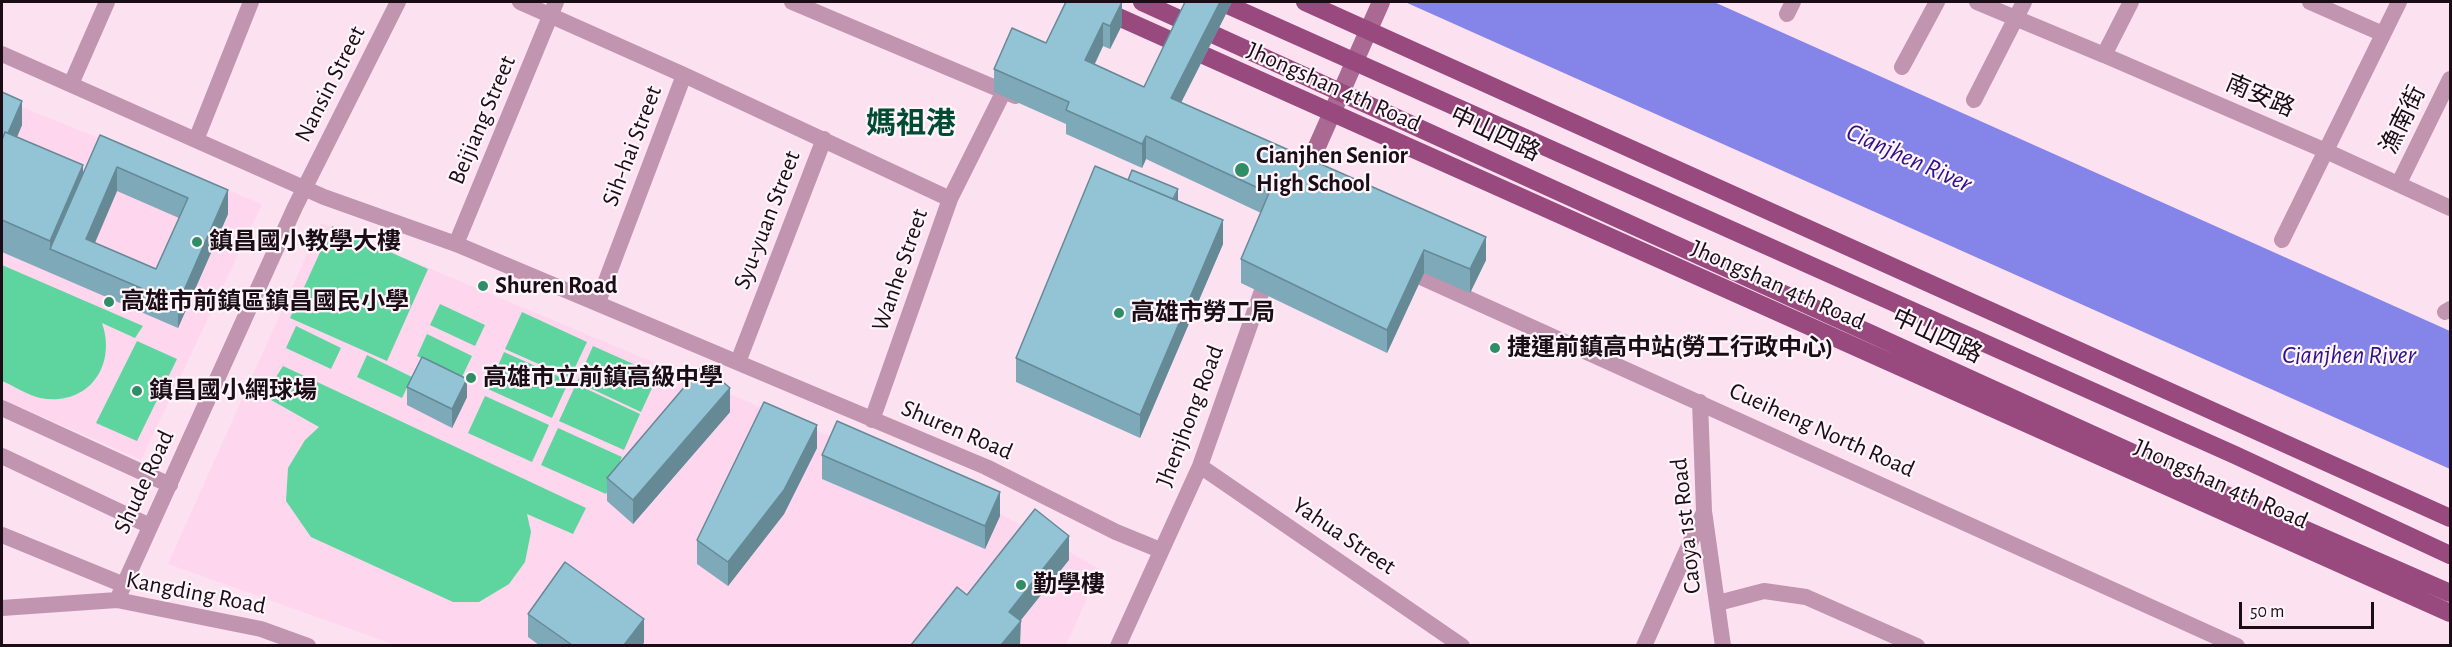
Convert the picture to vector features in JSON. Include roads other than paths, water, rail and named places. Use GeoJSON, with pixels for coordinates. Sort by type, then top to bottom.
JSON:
{"type":"FeatureCollection","features":[{"type":"Feature","properties":{"kind":"main road","name":"Jhongshan 4th Road"},"geometry":{"type":"LineString","coordinates":[[1085,2],[2451,613]]}},
{"type":"Feature","properties":{"kind":"main road","name":"中山四路"},"geometry":{"type":"LineString","coordinates":[[1142,2],[2212,489],[2451,593]]}},
{"type":"Feature","properties":{"kind":"main road","name":"中山四路"},"geometry":{"type":"LineString","coordinates":[[1221,2],[2202,441],[2451,555]]}},
{"type":"Feature","properties":{"kind":"main road"},"geometry":{"type":"LineString","coordinates":[[1305,2],[2451,518]]}},
{"type":"Feature","properties":{"kind":"main road"},"geometry":{"type":"LineString","coordinates":[[1302,183],[1381,2]]}},
{"type":"Feature","properties":{"kind":"street"},"geometry":{"type":"LineString","coordinates":[[71,84],[107,2]]}},
{"type":"Feature","properties":{"kind":"street"},"geometry":{"type":"LineString","coordinates":[[196,140],[251,2]]}},
{"type":"Feature","properties":{"kind":"street","name":"Nansin Street"},"geometry":{"type":"LineString","coordinates":[[304,188],[398,2]]}},
{"type":"Feature","properties":{"kind":"street"},"geometry":{"type":"LineString","coordinates":[[520,2],[554,8]]}},
{"type":"Feature","properties":{"kind":"street"},"geometry":{"type":"LineString","coordinates":[[792,2],[1034,105]]}},
{"type":"Feature","properties":{"kind":"street"},"geometry":{"type":"LineString","coordinates":[[1902,67],[1937,2]]}},
{"type":"Feature","properties":{"kind":"street","name":"南安路"},"geometry":{"type":"LineString","coordinates":[[1977,2],[2326,151],[2451,208]]}},
{"type":"Feature","properties":{"kind":"street"},"geometry":{"type":"LineString","coordinates":[[1974,100],[2024,2]]}},
{"type":"Feature","properties":{"kind":"street"},"geometry":{"type":"LineString","coordinates":[[2104,55],[2131,2]]}},
{"type":"Feature","properties":{"kind":"street"},"geometry":{"type":"LineString","coordinates":[[2310,2],[2383,34]]}},
{"type":"Feature","properties":{"kind":"street"},"geometry":{"type":"LineString","coordinates":[[2282,240],[2399,2]]}},
{"type":"Feature","properties":{"kind":"street","name":"Sih-hai Street"},"geometry":{"type":"LineString","coordinates":[[554,8],[684,75],[598,302]]}},
{"type":"Feature","properties":{"kind":"street","name":"Beijiang Street"},"geometry":{"type":"LineString","coordinates":[[456,244],[554,8]]}},
{"type":"Feature","properties":{"kind":"street","name":"Shuren Road"},"geometry":{"type":"LineString","coordinates":[[2,54],[304,188],[456,244],[598,302],[986,467],[1116,532],[1160,550]]}},
{"type":"Feature","properties":{"kind":"street","name":"Syu-yuan Street"},"geometry":{"type":"LineString","coordinates":[[684,75],[824,139],[738,362]]}},
{"type":"Feature","properties":{"kind":"street","name":"漁南街"},"geometry":{"type":"LineString","coordinates":[[2399,183],[2451,79]]}},
{"type":"Feature","properties":{"kind":"street"},"geometry":{"type":"LineString","coordinates":[[950,199],[1004,92]]}},
{"type":"Feature","properties":{"kind":"street","name":"Wanhe Street"},"geometry":{"type":"LineString","coordinates":[[824,139],[950,199],[872,420]]}},
{"type":"Feature","properties":{"kind":"street","name":"Shude Road"},"geometry":{"type":"LineString","coordinates":[[120,592],[171,485],[304,188]]}},
{"type":"Feature","properties":{"kind":"street","name":"Jhenjhong Road"},"geometry":{"type":"LineString","coordinates":[[1118,645],[1200,466],[1274,258]]}},
{"type":"Feature","properties":{"kind":"street","name":"Cueiheng North Road"},"geometry":{"type":"LineString","coordinates":[[1389,263],[2236,645]]}},
{"type":"Feature","properties":{"kind":"street","name":"Caoya 1st Road"},"geometry":{"type":"LineString","coordinates":[[1700,402],[1704,511],[1723,645]]}},
{"type":"Feature","properties":{"kind":"street"},"geometry":{"type":"LineString","coordinates":[[2,408],[171,485]]}},
{"type":"Feature","properties":{"kind":"street"},"geometry":{"type":"LineString","coordinates":[[2,456],[150,526]]}},
{"type":"Feature","properties":{"kind":"street","name":"Yahua Street"},"geometry":{"type":"LineString","coordinates":[[1200,466],[1462,645]]}},
{"type":"Feature","properties":{"kind":"street"},"geometry":{"type":"LineString","coordinates":[[1644,645],[1704,511]]}},
{"type":"Feature","properties":{"kind":"street"},"geometry":{"type":"LineString","coordinates":[[2,535],[120,592]]}},
{"type":"Feature","properties":{"kind":"street"},"geometry":{"type":"LineString","coordinates":[[1718,603],[1764,591],[1806,597],[1917,645]]}},
{"type":"Feature","properties":{"kind":"street","name":"Kangding Road"},"geometry":{"type":"LineString","coordinates":[[2,608],[120,592],[261,629],[299,644]]}},
{"type":"Feature","properties":{"kind":"water","name":"Cianjhen River"},"geometry":{"type":"Polygon","coordinates":[[[1405,2],[1714,2],[2450,331],[2450,469],[1405,2]]]}},
{"type":"Feature","properties":{"kind":"place","name":"Cianjhen Senior High School"},"geometry":{"type":"Point","coordinates":[1242,170]}},
{"type":"Feature","properties":{"kind":"place","name":"鎮昌國小教學大樓"},"geometry":{"type":"Point","coordinates":[197,242]}},
{"type":"Feature","properties":{"kind":"place","name":"Shuren Road"},"geometry":{"type":"Point","coordinates":[483,286]}},
{"type":"Feature","properties":{"kind":"place","name":"高雄市前鎮區鎮昌國民小學"},"geometry":{"type":"Point","coordinates":[109,302]}},
{"type":"Feature","properties":{"kind":"place","name":"高雄市勞工局"},"geometry":{"type":"Point","coordinates":[1119,313]}},
{"type":"Feature","properties":{"kind":"place","name":"捷運前鎮高中站(勞工行政中心)"},"geometry":{"type":"Point","coordinates":[1495,348]}},
{"type":"Feature","properties":{"kind":"place","name":"高雄市立前鎮高級中學"},"geometry":{"type":"Point","coordinates":[471,378]}},
{"type":"Feature","properties":{"kind":"place","name":"鎮昌國小網球場"},"geometry":{"type":"Point","coordinates":[137,391]}},
{"type":"Feature","properties":{"kind":"place","name":"勤學樓"},"geometry":{"type":"Point","coordinates":[1021,585]}},
{"type":"Feature","properties":{"kind":"district","name":"媽祖港"},"geometry":{"type":"Point","coordinates":[911,124]}}]}
